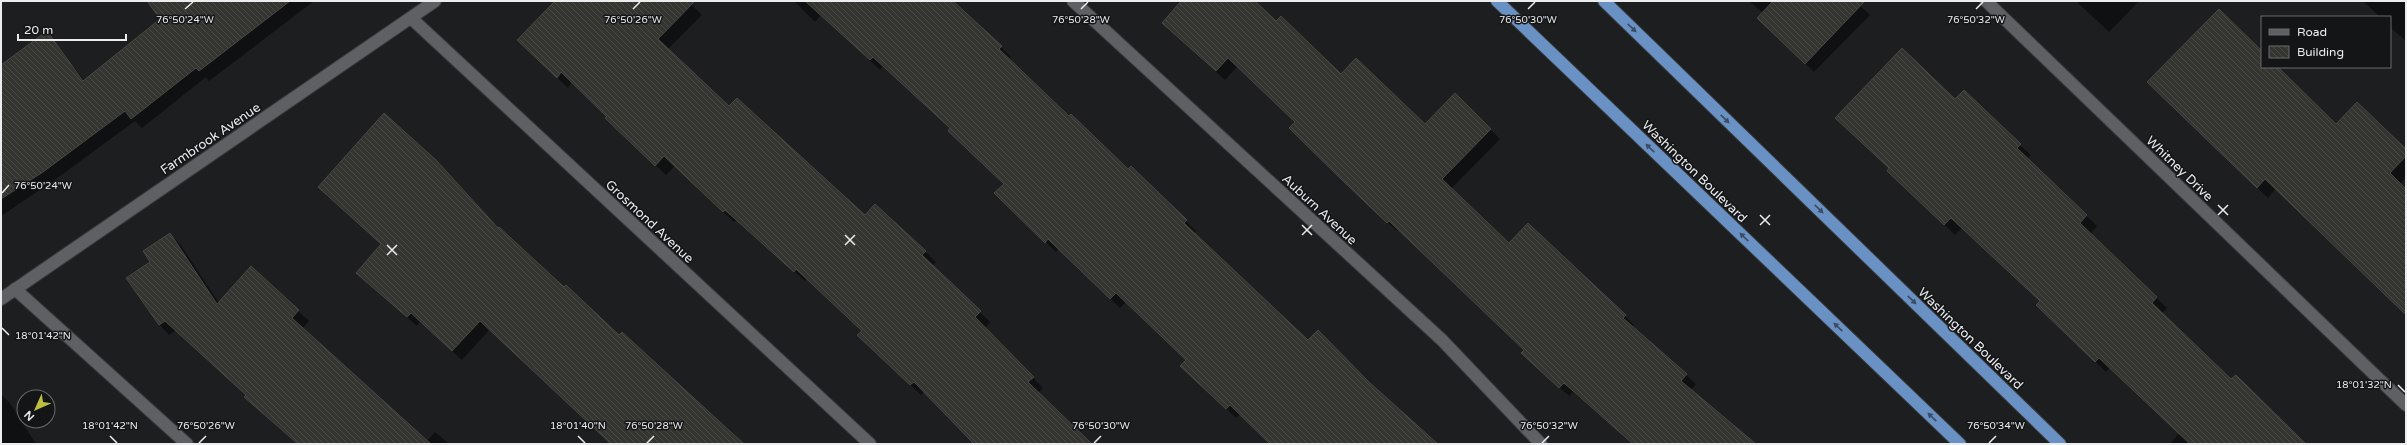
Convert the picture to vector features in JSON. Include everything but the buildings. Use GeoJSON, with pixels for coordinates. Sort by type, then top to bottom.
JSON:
{"type":"FeatureCollection","features":[{"type":"Feature","properties":{"kind":"highway","name":"Washington Boulevard"},"geometry":{"type":"LineString","coordinates":[[1497,1],[1960,444]]}},
{"type":"Feature","properties":{"kind":"highway","name":"Washington Boulevard"},"geometry":{"type":"LineString","coordinates":[[1604,1],[2060,444]]}},
{"type":"Feature","properties":{"kind":"street","name":"Farmbrook Avenue"},"geometry":{"type":"LineString","coordinates":[[1,299],[435,1]]}},
{"type":"Feature","properties":{"kind":"street","name":"Auburn Avenue"},"geometry":{"type":"LineString","coordinates":[[1073,1],[1442,340],[1541,444]]}},
{"type":"Feature","properties":{"kind":"street","name":"Whitney Drive"},"geometry":{"type":"LineString","coordinates":[[1986,1],[2406,405]]}},
{"type":"Feature","properties":{"kind":"street","name":"Grosmond Avenue"},"geometry":{"type":"LineString","coordinates":[[411,18],[870,444]]}},
{"type":"Feature","properties":{"kind":"street"},"geometry":{"type":"LineString","coordinates":[[15,289],[187,444]]}}]}
